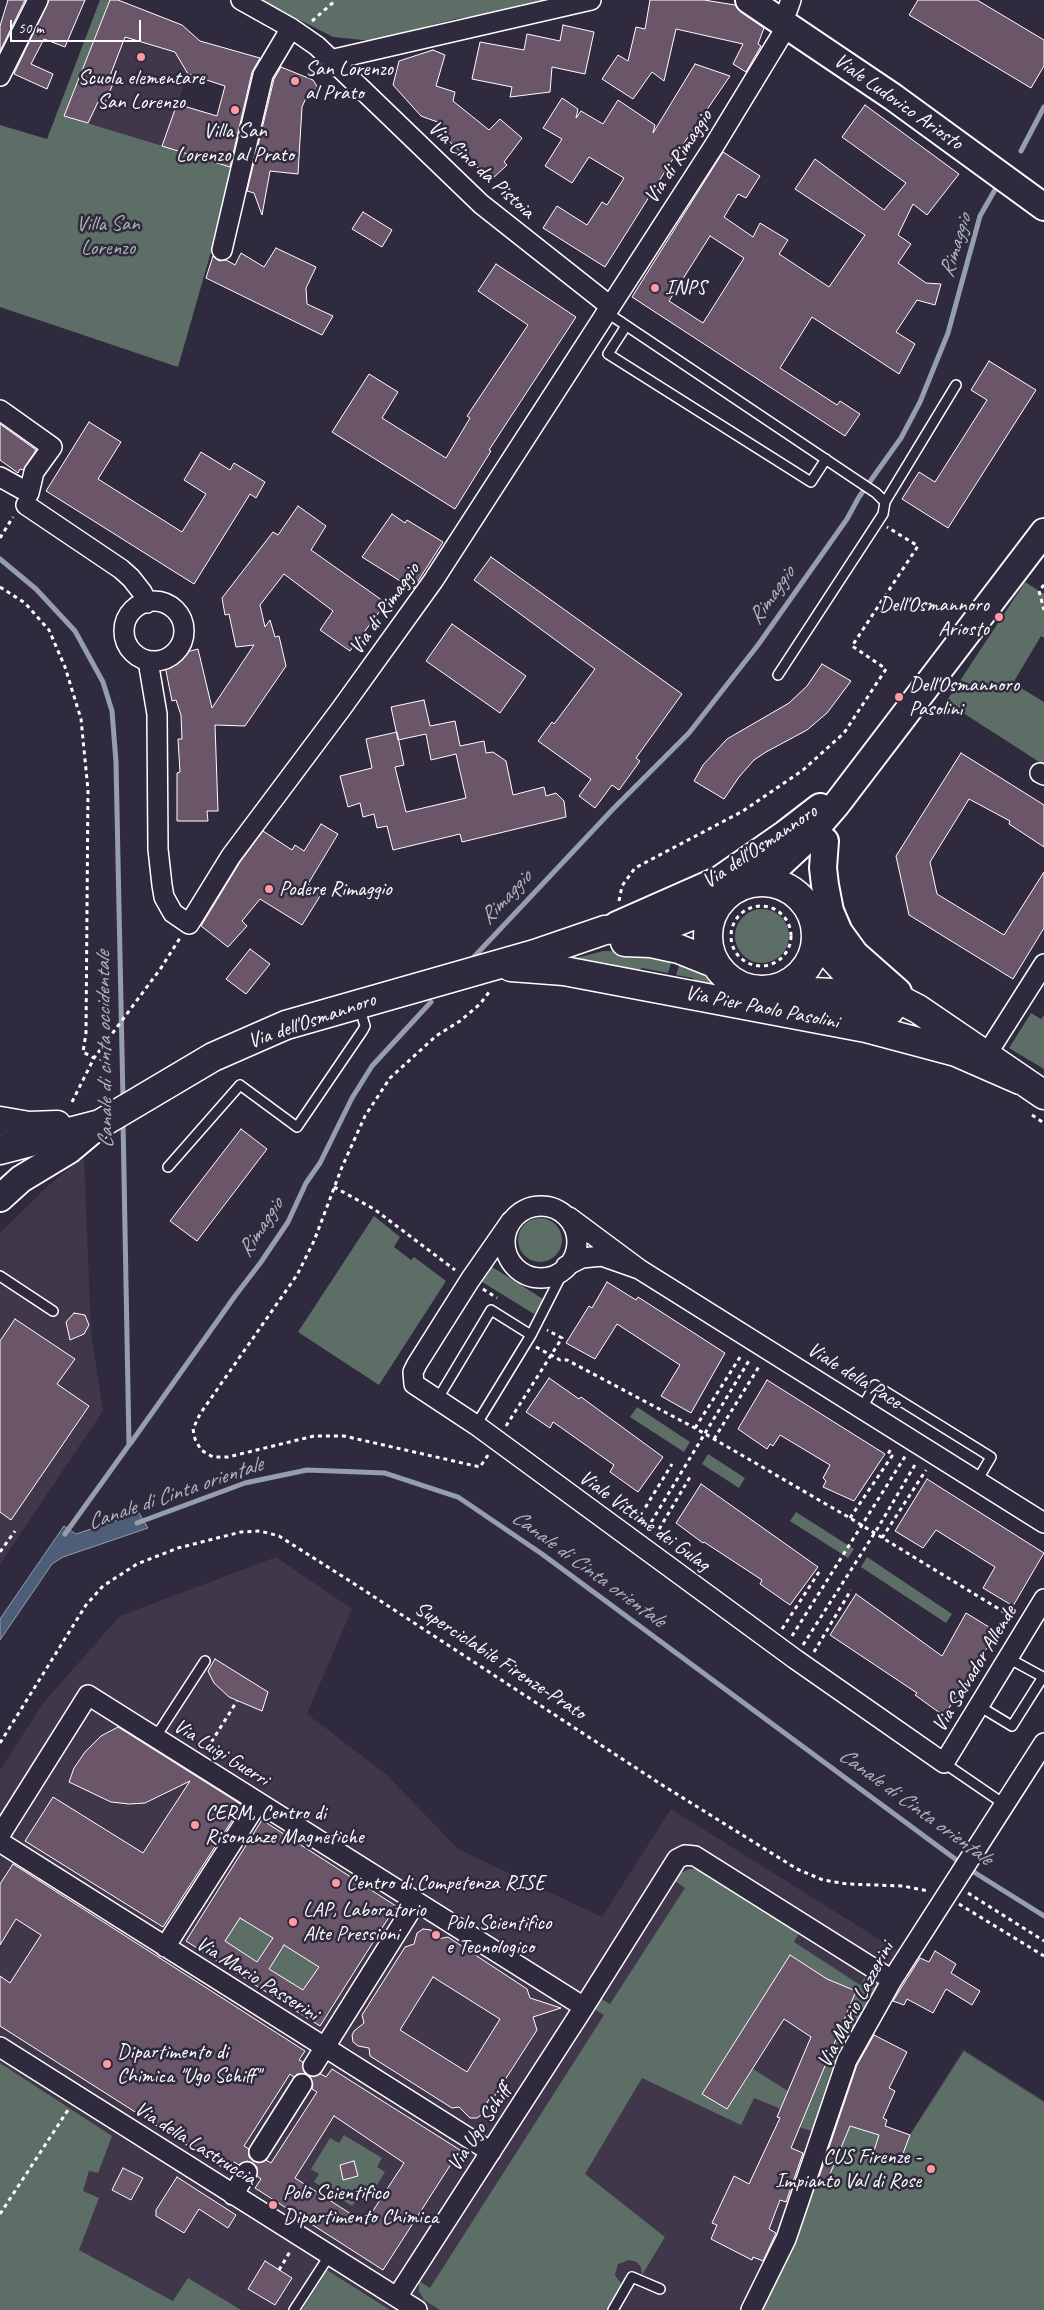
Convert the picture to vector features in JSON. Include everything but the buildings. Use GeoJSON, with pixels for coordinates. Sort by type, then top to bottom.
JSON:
{"type":"FeatureCollection","features":[{"type":"Feature","properties":{"kind":"main road","name":"Via dell'Osmannoro"},"geometry":{"type":"LineString","coordinates":[[748,883],[764,894],[776,884],[791,890],[811,912],[816,939],[812,956],[803,972],[789,983],[772,990],[745,988],[722,974],[709,952],[707,934],[710,916],[716,906],[736,888],[748,883]]}},
{"type":"Feature","properties":{"kind":"main road","name":"Via dell'Osmannoro"},"geometry":{"type":"LineString","coordinates":[[0,1150],[103,1122],[213,1057],[286,1025],[436,982],[488,975],[535,954],[605,930],[671,924],[716,906]]}},
{"type":"Feature","properties":{"kind":"main road","name":"Via Pier Paolo Pasolini"},"geometry":{"type":"LineString","coordinates":[[816,939],[846,972],[918,1009],[991,1061],[1044,1094]]}},
{"type":"Feature","properties":{"kind":"main road","name":"Via dell'Osmannoro"},"geometry":{"type":"LineString","coordinates":[[535,954],[606,943],[651,943],[679,949],[714,963]]}},
{"type":"Feature","properties":{"kind":"main road","name":"Via Pier Paolo Pasolini"},"geometry":{"type":"LineString","coordinates":[[488,975],[574,973],[866,1028],[956,1052],[1020,1080]]}},
{"type":"Feature","properties":{"kind":"main road","name":"Via Pier Paolo Pasolini"},"geometry":{"type":"LineString","coordinates":[[772,990],[833,993],[886,1008],[991,1061]]}},
{"type":"Feature","properties":{"kind":"main road","name":"Via dell'Osmannoro"},"geometry":{"type":"LineString","coordinates":[[0,1121],[29,1126],[103,1122]]}},
{"type":"Feature","properties":{"kind":"street"},"geometry":{"type":"LineString","coordinates":[[0,76],[38,0]]}},
{"type":"Feature","properties":{"kind":"street","name":"Via Cino da Pistoia"},"geometry":{"type":"LineString","coordinates":[[241,0],[294,30],[330,60],[481,204],[608,309]]}},
{"type":"Feature","properties":{"kind":"street"},"geometry":{"type":"LineString","coordinates":[[330,60],[590,0]]}},
{"type":"Feature","properties":{"kind":"street","name":"Viale Ludovico Ariosto"},"geometry":{"type":"LineString","coordinates":[[749,0],[784,9],[1041,195]]}},
{"type":"Feature","properties":{"kind":"street","name":"Via di Rimaggio"},"geometry":{"type":"LineString","coordinates":[[189,924],[231,856],[342,709],[433,581],[714,146],[784,9]]}},
{"type":"Feature","properties":{"kind":"street"},"geometry":{"type":"LineString","coordinates":[[222,250],[263,75],[294,30]]}},
{"type":"Feature","properties":{"kind":"street"},"geometry":{"type":"LineString","coordinates":[[0,410],[52,446],[34,472],[29,493],[0,477]]}},
{"type":"Feature","properties":{"kind":"street"},"geometry":{"type":"LineString","coordinates":[[26,504],[121,569],[131,578],[147,602]]}},
{"type":"Feature","properties":{"kind":"street","name":"Via dell'Osmannoro"},"geometry":{"type":"LineString","coordinates":[[764,894],[836,805],[1044,532]]}},
{"type":"Feature","properties":{"kind":"street"},"geometry":{"type":"LineString","coordinates":[[156,601],[174,609],[184,626],[184,636],[175,653],[167,658],[148,660],[138,657],[131,650],[124,632],[130,613],[147,602],[156,601]]}},
{"type":"Feature","properties":{"kind":"street"},"geometry":{"type":"LineString","coordinates":[[148,660],[157,714],[158,849],[162,885],[164,897],[173,913],[189,924]]}},
{"type":"Feature","properties":{"kind":"street","name":"Via dell'Osmannoro"},"geometry":{"type":"LineString","coordinates":[[605,930],[639,917],[719,880],[785,834],[856,779]]}},
{"type":"Feature","properties":{"kind":"street","name":"Via dell'Osmannoro"},"geometry":{"type":"LineString","coordinates":[[811,912],[810,894],[813,875],[836,805]]}},
{"type":"Feature","properties":{"kind":"street","name":"Via Pier Paolo Pasolini"},"geometry":{"type":"LineString","coordinates":[[825,841],[825,885],[830,911],[839,932],[855,954],[918,1009]]}},
{"type":"Feature","properties":{"kind":"street"},"geometry":{"type":"LineString","coordinates":[[991,1061],[1044,964]]}},
{"type":"Feature","properties":{"kind":"street"},"geometry":{"type":"LineString","coordinates":[[0,1198],[21,1179],[69,1150],[103,1122]]}},
{"type":"Feature","properties":{"kind":"street"},"geometry":{"type":"LineString","coordinates":[[538,1206],[554,1208],[561,1212],[573,1225],[577,1242],[572,1260],[553,1275],[542,1278],[526,1274],[516,1268],[509,1258],[505,1247],[505,1235],[511,1221],[523,1210],[538,1206]]}},
{"type":"Feature","properties":{"kind":"street","name":"Viale della Pace"},"geometry":{"type":"LineString","coordinates":[[561,1212],[639,1269],[1044,1523]]}},
{"type":"Feature","properties":{"kind":"street","name":"Viale Vittime dei Gulag"},"geometry":{"type":"LineString","coordinates":[[511,1221],[470,1280],[414,1372],[414,1384],[476,1425],[637,1544],[937,1759]]}},
{"type":"Feature","properties":{"kind":"street","name":"Viale della Pace"},"geometry":{"type":"LineString","coordinates":[[566,1266],[582,1258],[602,1256],[639,1269]]}},
{"type":"Feature","properties":{"kind":"street","name":"Via Salvador Allende"},"geometry":{"type":"LineString","coordinates":[[937,1759],[979,1706],[1044,1598]]}},
{"type":"Feature","properties":{"kind":"street","name":"Via Luigi Guerri"},"geometry":{"type":"LineString","coordinates":[[0,1835],[88,1695],[584,2007]]}},
{"type":"Feature","properties":{"kind":"street","name":"Via Mario Lazzerini"},"geometry":{"type":"LineString","coordinates":[[751,2310],[786,2239],[848,2060],[892,1980],[1044,1743]]}},
{"type":"Feature","properties":{"kind":"street"},"geometry":{"type":"LineString","coordinates":[[165,1947],[258,1802]]}},
{"type":"Feature","properties":{"kind":"street","name":"Via Mario Passerini"},"geometry":{"type":"LineString","coordinates":[[0,1842],[491,2152]]}},
{"type":"Feature","properties":{"kind":"street","name":"Via Ugo Schiff"},"geometry":{"type":"LineString","coordinates":[[397,2297],[677,1859],[685,1855],[695,1856],[892,1980]]}},
{"type":"Feature","properties":{"kind":"street"},"geometry":{"type":"LineString","coordinates":[[313,2066],[416,1902]]}},
{"type":"Feature","properties":{"kind":"street","name":"Via della Lastruccia"},"geometry":{"type":"LineString","coordinates":[[0,2047],[417,2310]]}},
{"type":"Feature","properties":{"kind":"street"},"geometry":{"type":"LineString","coordinates":[[259,2152],[302,2084]]}},
{"type":"Feature","properties":{"kind":"street"},"geometry":{"type":"LineString","coordinates":[[233,2195],[247,2172]]}},
{"type":"Feature","properties":{"kind":"lane"},"geometry":{"type":"LineString","coordinates":[[608,309],[626,326],[826,459],[876,493],[885,502]]}},
{"type":"Feature","properties":{"kind":"lane"},"geometry":{"type":"LineString","coordinates":[[626,326],[608,354],[811,482],[826,459]]}},
{"type":"Feature","properties":{"kind":"lane"},"geometry":{"type":"LineString","coordinates":[[778,675],[883,514],[885,502],[956,385]]}},
{"type":"Feature","properties":{"kind":"lane"},"geometry":{"type":"LineString","coordinates":[[168,1167],[240,1084],[297,1126],[365,1026],[358,1004]]}},
{"type":"Feature","properties":{"kind":"lane"},"geometry":{"type":"LineString","coordinates":[[476,1425],[529,1339],[566,1266]]}},
{"type":"Feature","properties":{"kind":"lane"},"geometry":{"type":"LineString","coordinates":[[0,1276],[54,1311]]}},
{"type":"Feature","properties":{"kind":"lane"},"geometry":{"type":"LineString","coordinates":[[437,1400],[491,1310],[529,1339]]}},
{"type":"Feature","properties":{"kind":"lane"},"geometry":{"type":"LineString","coordinates":[[862,1408],[875,1385],[991,1458],[977,1481]]}},
{"type":"Feature","properties":{"kind":"lane"},"geometry":{"type":"LineString","coordinates":[[979,1706],[1012,1726],[1042,1677],[1008,1658]]}},
{"type":"Feature","properties":{"kind":"lane"},"geometry":{"type":"LineString","coordinates":[[155,1738],[205,1661]]}},
{"type":"Feature","properties":{"kind":"lane","name":"Viale Vittime dei Gulag"},"geometry":{"type":"LineString","coordinates":[[937,1759],[1004,1804]]}},
{"type":"Feature","properties":{"kind":"lane"},"geometry":{"type":"LineString","coordinates":[[294,2310],[329,2256]]}},
{"type":"Feature","properties":{"kind":"lane"},"geometry":{"type":"LineString","coordinates":[[613,2310],[632,2276],[660,2289]]}},
{"type":"Feature","properties":{"kind":"path"},"geometry":{"type":"LineString","coordinates":[[294,30],[336,0]]}},
{"type":"Feature","properties":{"kind":"path"},"geometry":{"type":"LineString","coordinates":[[618,905],[622,886],[635,868],[743,811],[803,770],[844,733],[870,695],[886,669],[852,646],[918,546],[878,521]]}},
{"type":"Feature","properties":{"kind":"path"},"geometry":{"type":"LineString","coordinates":[[0,538],[7,526]]}},
{"type":"Feature","properties":{"kind":"path"},"geometry":{"type":"LineString","coordinates":[[1044,585],[1039,591],[1044,610]]}},
{"type":"Feature","properties":{"kind":"path"},"geometry":{"type":"LineString","coordinates":[[0,587],[25,603],[49,630],[65,667],[81,719],[88,790],[86,1033],[83,1052],[94,1058]]}},
{"type":"Feature","properties":{"kind":"path"},"geometry":{"type":"LineString","coordinates":[[764,894],[783,915],[791,932],[791,941],[788,950],[775,963],[755,966],[746,962],[738,955],[733,946],[733,926],[738,917],[756,907],[764,894]]}},
{"type":"Feature","properties":{"kind":"path"},"geometry":{"type":"LineString","coordinates":[[72,1102],[94,1058],[161,968],[189,924]]}},
{"type":"Feature","properties":{"kind":"path"},"geometry":{"type":"LineString","coordinates":[[480,1467],[344,1436],[314,1436],[228,1457],[213,1457],[201,1450],[195,1438],[194,1430],[200,1414],[297,1275],[314,1241],[334,1188],[365,1116],[390,1078],[436,1036],[460,1021],[480,1004],[488,975]]}},
{"type":"Feature","properties":{"kind":"path"},"geometry":{"type":"LineString","coordinates":[[334,1188],[374,1209],[498,1299],[491,1310]]}},
{"type":"Feature","properties":{"kind":"path"},"geometry":{"type":"LineString","coordinates":[[529,1339],[560,1360],[567,1360],[696,1428],[850,1518],[1027,1626]]}},
{"type":"Feature","properties":{"kind":"path"},"geometry":{"type":"LineString","coordinates":[[696,1428],[760,1344]]}},
{"type":"Feature","properties":{"kind":"path"},"geometry":{"type":"LineString","coordinates":[[714,1439],[760,1344]]}},
{"type":"Feature","properties":{"kind":"path"},"geometry":{"type":"LineString","coordinates":[[637,1544],[760,1344]]}},
{"type":"Feature","properties":{"kind":"path"},"geometry":{"type":"LineString","coordinates":[[850,1518],[892,1456],[888,1454],[919,1444]]}},
{"type":"Feature","properties":{"kind":"path"},"geometry":{"type":"LineString","coordinates":[[882,1538],[919,1444]]}},
{"type":"Feature","properties":{"kind":"path"},"geometry":{"type":"LineString","coordinates":[[789,1654],[919,1444]]}},
{"type":"Feature","properties":{"kind":"path"},"geometry":{"type":"LineString","coordinates":[[789,1654],[879,1526],[919,1444]]}},
{"type":"Feature","properties":{"kind":"path"},"geometry":{"type":"LineString","coordinates":[[637,1544],[672,1464]]}},
{"type":"Feature","properties":{"kind":"path"},"geometry":{"type":"LineString","coordinates":[[637,1544],[690,1477]]}},
{"type":"Feature","properties":{"kind":"path"},"geometry":{"type":"LineString","coordinates":[[0,1552],[15,1531]]}},
{"type":"Feature","properties":{"kind":"path","name":"Superciclabile Firenze-Prato"},"geometry":{"type":"LineString","coordinates":[[0,1743],[86,1605],[103,1586],[137,1564],[178,1548],[240,1532],[260,1531],[279,1536],[353,1582],[659,1783],[797,1869],[823,1880],[847,1884],[951,1887],[971,1910],[1044,1956]]}},
{"type":"Feature","properties":{"kind":"path"},"geometry":{"type":"LineString","coordinates":[[789,1654],[821,1569]]}},
{"type":"Feature","properties":{"kind":"path"},"geometry":{"type":"LineString","coordinates":[[789,1654],[851,1590]]}},
{"type":"Feature","properties":{"kind":"path"},"geometry":{"type":"LineString","coordinates":[[197,1764],[237,1701]]}},
{"type":"Feature","properties":{"kind":"path"},"geometry":{"type":"LineString","coordinates":[[951,1887],[1044,1941]]}},
{"type":"Feature","properties":{"kind":"path"},"geometry":{"type":"LineString","coordinates":[[0,2214],[77,2096]]}},
{"type":"Feature","properties":{"kind":"path"},"geometry":{"type":"LineString","coordinates":[[279,2270],[300,2237]]}},
{"type":"Feature","properties":{"kind":"shaded area","name":"Scuola elementare San Lorenzo"},"geometry":{"type":"Polygon","coordinates":[[[110,0],[182,25],[200,41],[162,146],[64,116],[110,0]]]}},
{"type":"Feature","properties":{"kind":"shaded area"},"geometry":{"type":"Polygon","coordinates":[[[84,1157],[91,1332],[103,1411],[0,1564],[0,1233],[50,1184],[84,1157]]]}},
{"type":"Feature","properties":{"kind":"shaded area","name":"Polo Scientifico e Tecnologico"},"geometry":{"type":"Polygon","coordinates":[[[276,1557],[352,1609],[307,1714],[386,1774],[458,1849],[602,1917],[671,1809],[901,1953],[823,2104],[910,2134],[963,2049],[1044,2100],[1044,2310],[0,2310],[0,1770],[44,1702],[120,1616],[276,1557]]]}},
{"type":"Feature","properties":{"kind":"green space","name":"Villa San Lorenzo"},"geometry":{"type":"Polygon","coordinates":[[[100,0],[110,0],[64,116],[235,168],[178,367],[0,307],[0,125],[47,139],[100,0]]]}},
{"type":"Feature","properties":{"kind":"green space"},"geometry":{"type":"Polygon","coordinates":[[[261,0],[546,0],[545,5],[455,19],[373,41],[333,37],[261,0]]]}},
{"type":"Feature","properties":{"kind":"green space"},"geometry":{"type":"Polygon","coordinates":[[[1025,582],[1044,594],[1044,638],[1041,636],[1013,683],[1044,702],[1044,765],[946,702],[1025,582]]]}},
{"type":"Feature","properties":{"kind":"green space"},"geometry":{"type":"Polygon","coordinates":[[[757,909],[767,909],[777,913],[785,921],[789,936],[785,951],[777,959],[767,963],[757,963],[747,959],[739,951],[735,941],[735,931],[739,921],[747,913],[757,909]]]}},
{"type":"Feature","properties":{"kind":"green space"},"geometry":{"type":"Polygon","coordinates":[[[603,951],[615,951],[672,960],[668,973],[642,968],[630,978],[557,963],[603,951]]]}},
{"type":"Feature","properties":{"kind":"green space"},"geometry":{"type":"Polygon","coordinates":[[[680,963],[736,993],[805,998],[894,1021],[701,991],[693,978],[676,975],[680,963]]]}},
{"type":"Feature","properties":{"kind":"green space"},"geometry":{"type":"Polygon","coordinates":[[[1031,1013],[1041,1019],[1044,1015],[1044,1069],[1009,1048],[1031,1013]]]}},
{"type":"Feature","properties":{"kind":"green space"},"geometry":{"type":"Polygon","coordinates":[[[374,1216],[400,1237],[394,1247],[411,1260],[414,1257],[446,1281],[379,1385],[298,1332],[374,1216]]]}},
{"type":"Feature","properties":{"kind":"green space"},"geometry":{"type":"Polygon","coordinates":[[[536,1218],[544,1218],[556,1224],[562,1240],[556,1256],[544,1262],[536,1262],[524,1256],[518,1244],[518,1236],[524,1224],[536,1218]]]}},
{"type":"Feature","properties":{"kind":"green space"},"geometry":{"type":"Polygon","coordinates":[[[489,1265],[543,1299],[534,1314],[479,1280],[489,1265]]]}},
{"type":"Feature","properties":{"kind":"green space"},"geometry":{"type":"Polygon","coordinates":[[[637,1407],[690,1442],[684,1452],[630,1417],[637,1407]]]}},
{"type":"Feature","properties":{"kind":"green space"},"geometry":{"type":"Polygon","coordinates":[[[708,1454],[745,1478],[739,1488],[702,1464],[708,1454]]]}},
{"type":"Feature","properties":{"kind":"green space"},"geometry":{"type":"Polygon","coordinates":[[[796,1512],[854,1549],[848,1558],[790,1521],[796,1512]]]}},
{"type":"Feature","properties":{"kind":"green space"},"geometry":{"type":"Polygon","coordinates":[[[867,1557],[952,1614],[946,1623],[861,1567],[867,1557]]]}},
{"type":"Feature","properties":{"kind":"green space"},"geometry":{"type":"Polygon","coordinates":[[[276,1860],[356,1911],[303,1990],[269,1969],[284,1945],[302,1956],[327,1916],[285,1887],[258,1928],[273,1938],[257,1962],[225,1941],[276,1860]]]}},
{"type":"Feature","properties":{"kind":"green space"},"geometry":{"type":"Polygon","coordinates":[[[690,1869],[702,1869],[800,1931],[794,1942],[860,1985],[867,1974],[880,1982],[844,2044],[830,2074],[812,2131],[799,2127],[856,1991],[834,1982],[789,2012],[815,1971],[790,1955],[702,2094],[727,2109],[753,2069],[788,2091],[781,2109],[754,2098],[741,2125],[642,2078],[585,2174],[665,2237],[642,2275],[641,2267],[637,2262],[629,2260],[618,2264],[615,2275],[622,2285],[607,2310],[440,2310],[424,2300],[419,2291],[419,2281],[430,2288],[604,2015],[593,2008],[600,1998],[610,2004],[685,1888],[675,1881],[682,1872],[690,1869]]]}},
{"type":"Feature","properties":{"kind":"green space","name":"CUS Firenze - Impianto Val di Rose"},"geometry":{"type":"Polygon","coordinates":[[[964,2051],[1044,2102],[1044,2310],[759,2310],[839,2110],[910,2135],[964,2051]]]}},
{"type":"Feature","properties":{"kind":"green space"},"geometry":{"type":"Polygon","coordinates":[[[0,2063],[112,2136],[98,2173],[89,2171],[83,2191],[99,2198],[79,2250],[173,2301],[188,2278],[241,2310],[0,2310],[0,2063]]]}},
{"type":"Feature","properties":{"kind":"green space"},"geometry":{"type":"Polygon","coordinates":[[[344,2135],[382,2158],[377,2167],[385,2172],[366,2203],[358,2198],[352,2206],[314,2182],[319,2174],[311,2169],[330,2138],[339,2143],[344,2135]],[[354,2161],[340,2165],[343,2180],[358,2176],[354,2161]]]}},
{"type":"Feature","properties":{"kind":"green space"},"geometry":{"type":"Polygon","coordinates":[[[327,2270],[390,2310],[302,2310],[327,2270]]]}},
{"type":"Feature","properties":{"kind":"water"},"geometry":{"type":"Polygon","coordinates":[[[139,1513],[148,1528],[63,1557],[52,1564],[0,1640],[0,1619],[64,1526],[76,1534],[139,1513]]]}},
{"type":"Feature","properties":{"kind":"waterway","name":"Rimaggio"},"geometry":{"type":"LineString","coordinates":[[1021,151],[1044,107]]}},
{"type":"Feature","properties":{"kind":"waterway","name":"Rimaggio"},"geometry":{"type":"LineString","coordinates":[[472,959],[614,808],[689,733],[758,645],[847,519],[859,497],[901,438],[920,402],[948,333],[980,216],[996,188]]}},
{"type":"Feature","properties":{"kind":"waterway","name":"Canale di cinta occidentale"},"geometry":{"type":"LineString","coordinates":[[0,559],[36,589],[75,631],[103,682],[112,711],[116,762],[123,1100]]}},
{"type":"Feature","properties":{"kind":"waterway","name":"Rimaggio"},"geometry":{"type":"LineString","coordinates":[[130,1444],[288,1222],[306,1183],[320,1163],[352,1098],[372,1066],[431,1002]]}},
{"type":"Feature","properties":{"kind":"waterway","name":"Canale di cinta occidentale"},"geometry":{"type":"LineString","coordinates":[[65,1534],[129,1445],[123,1121]]}},
{"type":"Feature","properties":{"kind":"waterway","name":"Canale di Cinta orientale"},"geometry":{"type":"LineString","coordinates":[[137,1523],[245,1483],[307,1470],[385,1473],[458,1497],[542,1554],[962,1864]]}},
{"type":"Feature","properties":{"kind":"waterway","name":"Canale di Cinta orientale"},"geometry":{"type":"LineString","coordinates":[[969,1869],[1044,1916]]}},
{"type":"Feature","properties":{"kind":"place","name":"Scuola elementare San Lorenzo"},"geometry":{"type":"Point","coordinates":[141,57]}},
{"type":"Feature","properties":{"kind":"place","name":"San Lorenzo al Prato"},"geometry":{"type":"Point","coordinates":[295,81]}},
{"type":"Feature","properties":{"kind":"place","name":"Villa San Lorenzo al Prato"},"geometry":{"type":"Point","coordinates":[235,110]}},
{"type":"Feature","properties":{"kind":"place","name":"INPS"},"geometry":{"type":"Point","coordinates":[655,288]}},
{"type":"Feature","properties":{"kind":"place","name":"Dell'Osmannoro Ariosto"},"geometry":{"type":"Point","coordinates":[999,617]}},
{"type":"Feature","properties":{"kind":"place","name":"Dell'Osmannoro Pasolini"},"geometry":{"type":"Point","coordinates":[899,697]}},
{"type":"Feature","properties":{"kind":"place","name":"Podere Rimaggio"},"geometry":{"type":"Point","coordinates":[269,889]}},
{"type":"Feature","properties":{"kind":"place","name":"CERM, Centro di Risonanze Magnetiche"},"geometry":{"type":"Point","coordinates":[195,1825]}},
{"type":"Feature","properties":{"kind":"place","name":"Centro di Competenza RISE"},"geometry":{"type":"Point","coordinates":[336,1883]}},
{"type":"Feature","properties":{"kind":"place","name":"LAP, Laboratorio Alte Pressioni"},"geometry":{"type":"Point","coordinates":[293,1922]}},
{"type":"Feature","properties":{"kind":"place","name":"Polo Scientifico e Tecnologico"},"geometry":{"type":"Point","coordinates":[436,1935]}},
{"type":"Feature","properties":{"kind":"place","name":"Dipartimento di Chimica \"Ugo Schiff\""},"geometry":{"type":"Point","coordinates":[107,2064]}},
{"type":"Feature","properties":{"kind":"place","name":"CUS Firenze - Impianto Val di Rose"},"geometry":{"type":"Point","coordinates":[931,2169]}},
{"type":"Feature","properties":{"kind":"place","name":"Polo Scientifico Dipartimento Chimica"},"geometry":{"type":"Point","coordinates":[273,2205]}}]}
